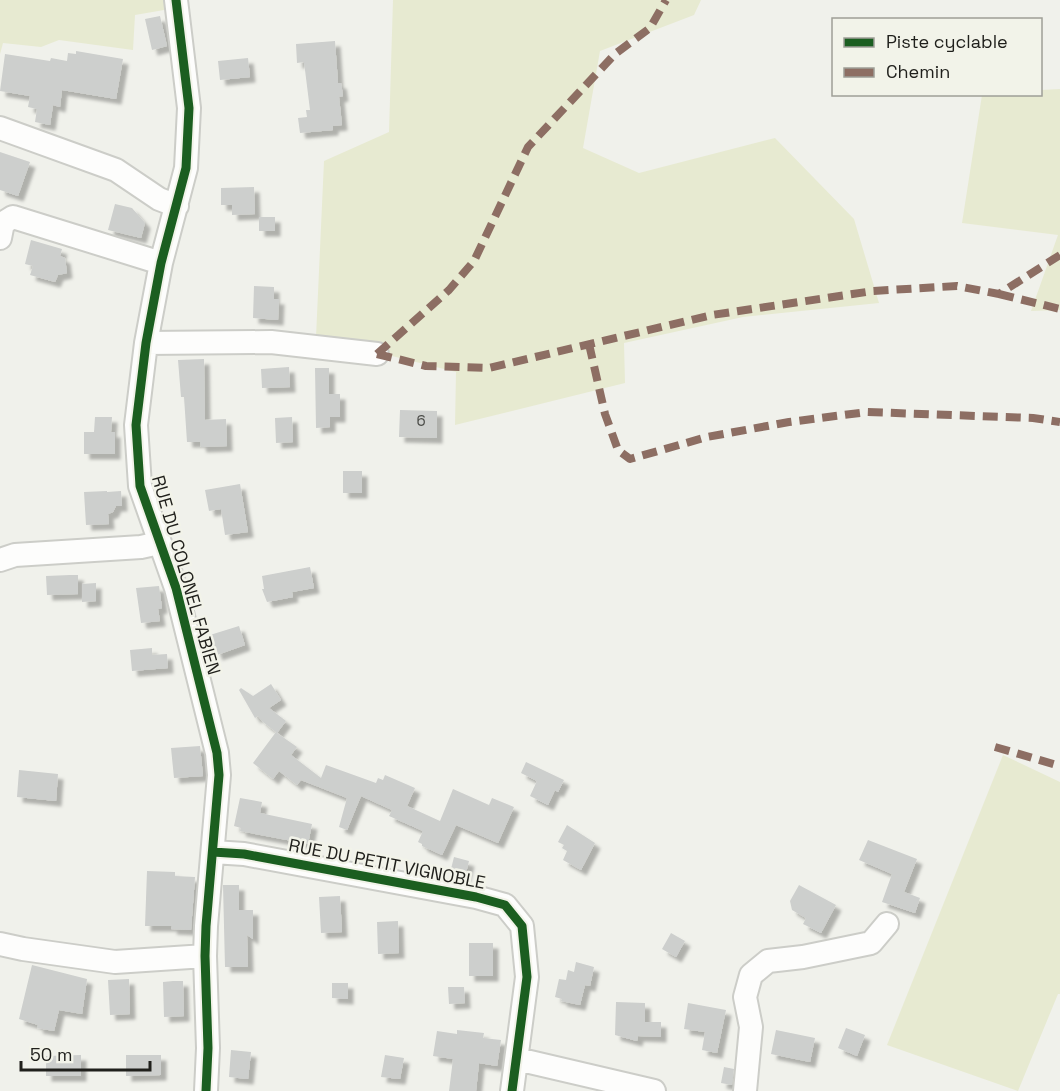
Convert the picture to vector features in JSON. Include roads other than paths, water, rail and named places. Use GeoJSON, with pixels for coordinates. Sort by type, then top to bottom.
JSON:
{"type":"FeatureCollection","features":[{"type":"Feature","properties":{"kind":"street","name":"RUE DU COLONEL FABIEN"},"geometry":{"type":"LineString","coordinates":[[176,0],[189,108],[186,168],[161,263],[146,343],[136,425],[141,486],[176,588],[217,753],[219,775],[205,956],[208,1048],[206,1091]]}},
{"type":"Feature","properties":{"kind":"street"},"geometry":{"type":"LineString","coordinates":[[0,128],[116,170],[159,199],[177,206]]}},
{"type":"Feature","properties":{"kind":"street"},"geometry":{"type":"LineString","coordinates":[[0,238],[3,223],[13,217],[161,263]]}},
{"type":"Feature","properties":{"kind":"street"},"geometry":{"type":"LineString","coordinates":[[146,343],[271,342],[377,354]]}},
{"type":"Feature","properties":{"kind":"street"},"geometry":{"type":"LineString","coordinates":[[0,560],[15,555],[141,547],[159,543]]}},
{"type":"Feature","properties":{"kind":"street","name":"RUE DU PETIT VIGNOBLE"},"geometry":{"type":"LineString","coordinates":[[213,852],[244,854],[476,897],[505,905],[522,926],[527,977],[512,1091]]}},
{"type":"Feature","properties":{"kind":"street"},"geometry":{"type":"LineString","coordinates":[[745,1091],[751,1027],[745,997],[751,975],[768,962],[871,943],[887,924]]}},
{"type":"Feature","properties":{"kind":"street"},"geometry":{"type":"LineString","coordinates":[[0,944],[115,962],[205,956]]}},
{"type":"Feature","properties":{"kind":"street"},"geometry":{"type":"LineString","coordinates":[[517,1059],[654,1091]]}}]}
